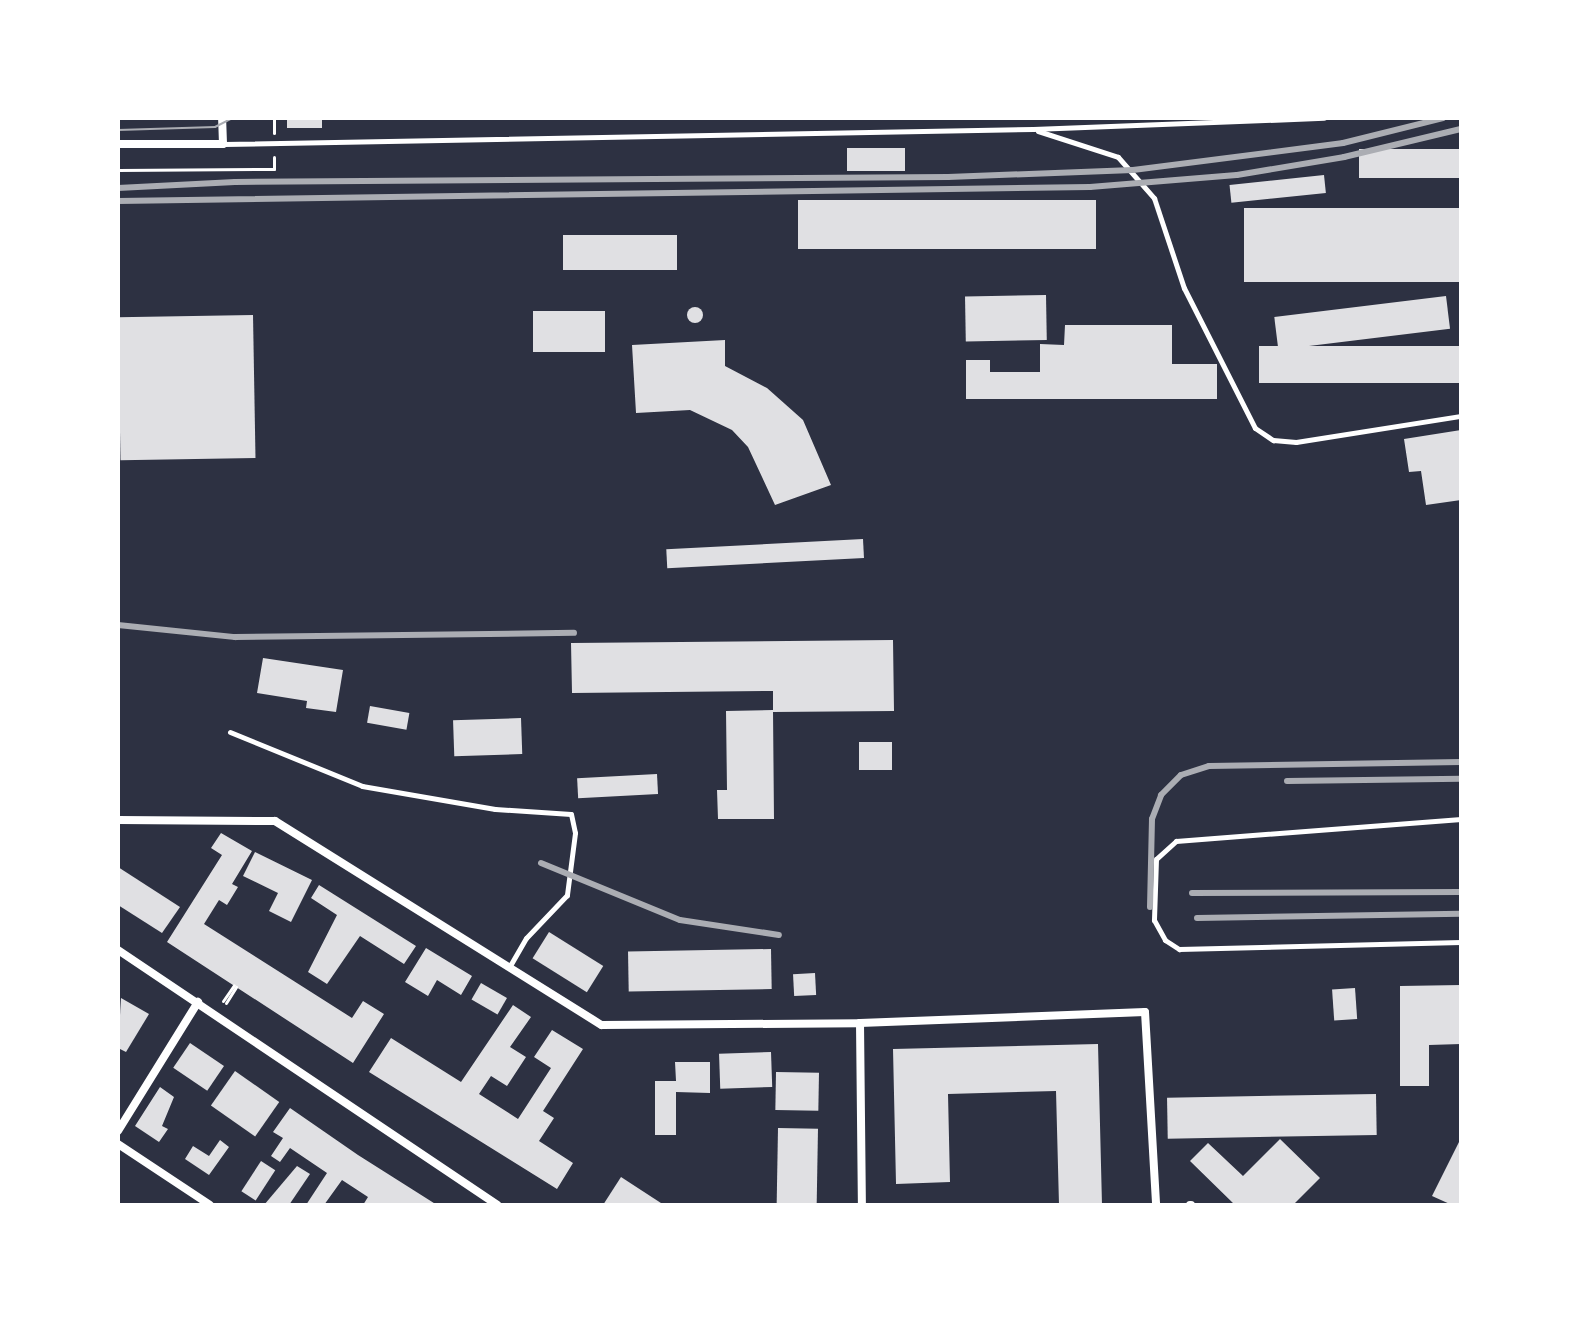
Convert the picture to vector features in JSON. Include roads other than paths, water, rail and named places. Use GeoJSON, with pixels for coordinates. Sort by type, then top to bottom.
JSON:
{"type":"FeatureCollection","features":[{"type":"Feature","properties":{"kind":"street"},"geometry":{"type":"LineString","coordinates":[[118,144],[223,144],[222,118]]}},
{"type":"Feature","properties":{"kind":"street"},"geometry":{"type":"LineString","coordinates":[[118,820],[275,821],[602,1025],[860,1023],[1145,1012],[1156,1205]]}},
{"type":"Feature","properties":{"kind":"street"},"geometry":{"type":"LineString","coordinates":[[118,950],[497,1205]]}},
{"type":"Feature","properties":{"kind":"street"},"geometry":{"type":"LineString","coordinates":[[118,1131],[198,1002]]}},
{"type":"Feature","properties":{"kind":"street"},"geometry":{"type":"LineString","coordinates":[[860,1023],[862,1205]]}},
{"type":"Feature","properties":{"kind":"street"},"geometry":{"type":"LineString","coordinates":[[118,1144],[210,1205]]}},
{"type":"Feature","properties":{"kind":"lane"},"geometry":{"type":"LineString","coordinates":[[223,144],[1295,123],[1324,118]]}},
{"type":"Feature","properties":{"kind":"lane"},"geometry":{"type":"LineString","coordinates":[[1033,129],[1128,163],[1166,222],[1184,288],[1255,428],[1273,440],[1296,442],[1461,416]]}},
{"type":"Feature","properties":{"kind":"lane"},"geometry":{"type":"LineString","coordinates":[[230,732],[362,786],[495,809],[571,814],[575,833],[567,895],[526,938],[509,968]]}},
{"type":"Feature","properties":{"kind":"lane"},"geometry":{"type":"LineString","coordinates":[[1461,819],[1176,841],[1156,859],[1154,920],[1165,940],[1179,949],[1461,942]]}},
{"type":"Feature","properties":{"kind":"tram line"},"geometry":{"type":"LineString","coordinates":[[118,130],[215,127],[233,118]]}},
{"type":"Feature","properties":{"kind":"railway"},"geometry":{"type":"LineString","coordinates":[[118,188],[235,182],[948,177],[1133,170],[1343,143],[1443,118]]}},
{"type":"Feature","properties":{"kind":"railway"},"geometry":{"type":"LineString","coordinates":[[118,201],[1090,187],[1237,175],[1344,157],[1461,129]]}},
{"type":"Feature","properties":{"kind":"railway"},"geometry":{"type":"LineString","coordinates":[[118,625],[235,637],[574,633]]}},
{"type":"Feature","properties":{"kind":"railway"},"geometry":{"type":"LineString","coordinates":[[1150,907],[1152,819],[1161,795],[1181,775],[1209,766],[1461,762]]}},
{"type":"Feature","properties":{"kind":"railway"},"geometry":{"type":"LineString","coordinates":[[1287,781],[1461,779]]}},
{"type":"Feature","properties":{"kind":"railway"},"geometry":{"type":"LineString","coordinates":[[541,863],[680,920],[779,935]]}},
{"type":"Feature","properties":{"kind":"railway"},"geometry":{"type":"LineString","coordinates":[[1192,893],[1461,892]]}},
{"type":"Feature","properties":{"kind":"railway"},"geometry":{"type":"LineString","coordinates":[[1197,918],[1461,914]]}}]}
